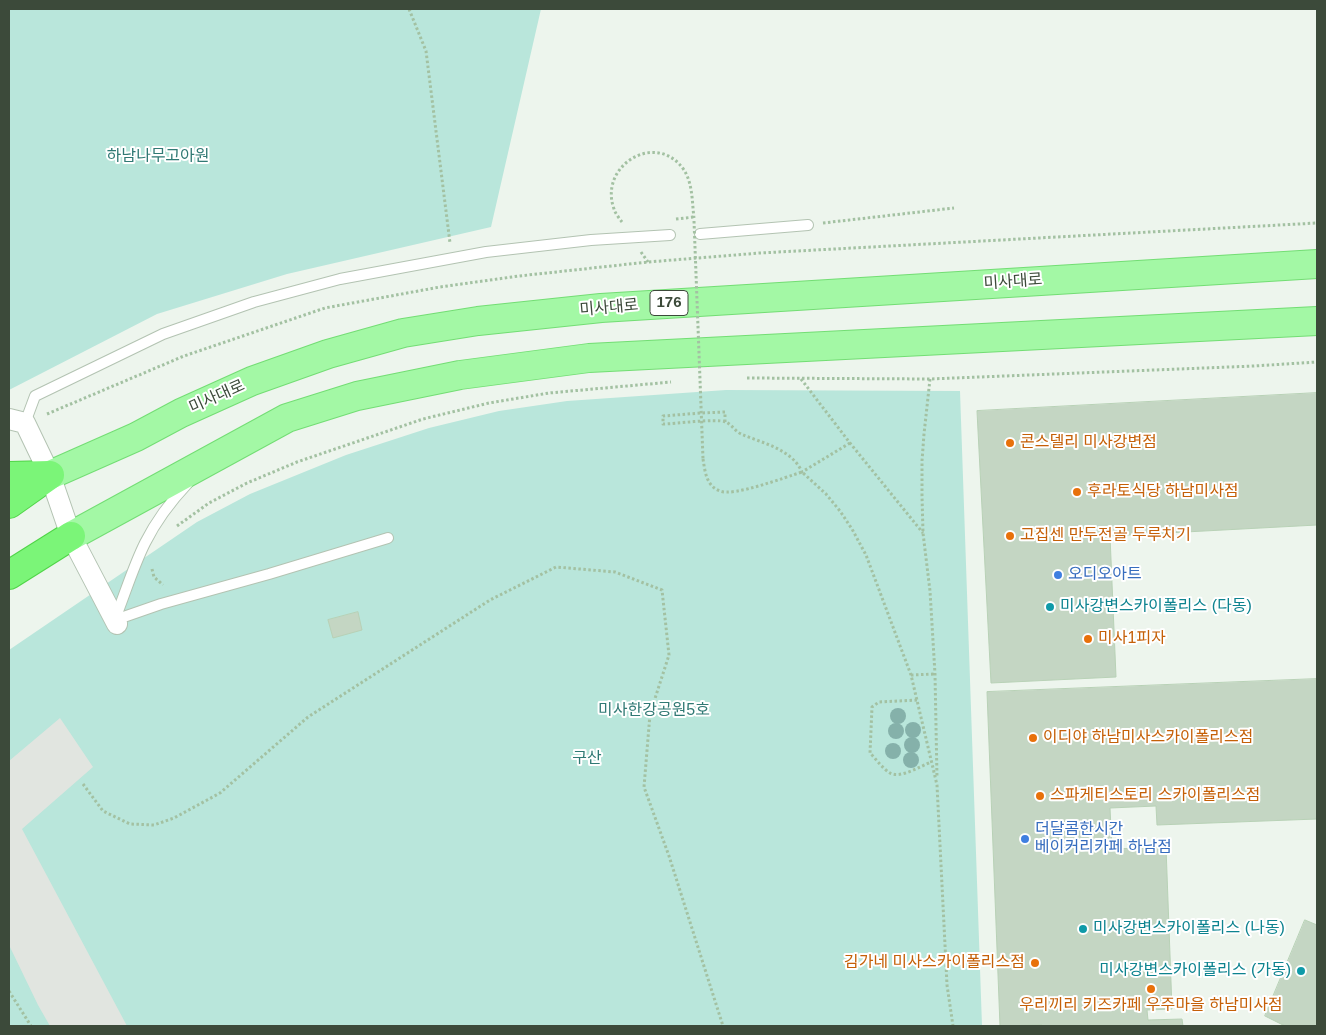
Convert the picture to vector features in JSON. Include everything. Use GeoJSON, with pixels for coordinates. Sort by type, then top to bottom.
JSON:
{"type":"FeatureCollection","features":[{"type":"Feature","properties":{"kind":"highway"},"geometry":{"type":"LineString","coordinates":[[9,476],[50,475]]}},
{"type":"Feature","properties":{"kind":"highway","name":"176"},"geometry":{"type":"LineString","coordinates":[[9,504],[50,475]]}},
{"type":"Feature","properties":{"kind":"highway"},"geometry":{"type":"LineString","coordinates":[[9,575],[71,536]]}},
{"type":"Feature","properties":{"kind":"main road","name":"미사대로"},"geometry":{"type":"LineString","coordinates":[[50,475],[136,437],[181,412],[252,381],[328,354],[403,333],[478,321],[601,308],[1317,264]]}},
{"type":"Feature","properties":{"kind":"main road"},"geometry":{"type":"LineString","coordinates":[[71,536],[287,418],[358,396],[460,375],[580,360],[1317,321]]}},
{"type":"Feature","properties":{"kind":"street"},"geometry":{"type":"LineString","coordinates":[[17,420],[50,475],[71,536],[116,622]]}},
{"type":"Feature","properties":{"kind":"lane"},"geometry":{"type":"LineString","coordinates":[[700,234],[808,225]]}},
{"type":"Feature","properties":{"kind":"lane"},"geometry":{"type":"LineString","coordinates":[[17,420],[35,396],[163,334],[254,302],[340,279],[486,252],[591,240],[670,236]]}},
{"type":"Feature","properties":{"kind":"lane"},"geometry":{"type":"LineString","coordinates":[[116,622],[140,555],[152,531],[176,495],[212,460]]}},
{"type":"Feature","properties":{"kind":"lane"},"geometry":{"type":"LineString","coordinates":[[116,622],[161,604],[388,538]]}},
{"type":"Feature","properties":{"kind":"path"},"geometry":{"type":"LineString","coordinates":[[409,9],[426,51],[451,258]]}},
{"type":"Feature","properties":{"kind":"path"},"geometry":{"type":"LineString","coordinates":[[624,224],[614,210],[611,197],[612,182],[621,167],[634,156],[648,152],[662,153],[675,160],[685,171],[690,183],[694,221],[703,459],[705,474],[711,485],[721,492],[735,492],[802,472],[850,443]]}},
{"type":"Feature","properties":{"kind":"path"},"geometry":{"type":"LineString","coordinates":[[808,225],[954,208]]}},
{"type":"Feature","properties":{"kind":"path"},"geometry":{"type":"LineString","coordinates":[[760,253],[1317,223]]}},
{"type":"Feature","properties":{"kind":"path"},"geometry":{"type":"LineString","coordinates":[[638,247],[648,262]]}},
{"type":"Feature","properties":{"kind":"path"},"geometry":{"type":"LineString","coordinates":[[744,378],[930,380],[1317,362]]}},
{"type":"Feature","properties":{"kind":"path"},"geometry":{"type":"LineString","coordinates":[[696,380],[706,379]]}},
{"type":"Feature","properties":{"kind":"path"},"geometry":{"type":"LineString","coordinates":[[801,379],[923,533]]}},
{"type":"Feature","properties":{"kind":"path"},"geometry":{"type":"LineString","coordinates":[[930,380],[922,461],[923,533],[930,591],[936,674],[937,785],[942,897],[948,985],[954,1026]]}},
{"type":"Feature","properties":{"kind":"path"},"geometry":{"type":"LineString","coordinates":[[176,527],[209,503],[247,483],[297,462],[423,419],[549,393],[676,381]]}},
{"type":"Feature","properties":{"kind":"path"},"geometry":{"type":"LineString","coordinates":[[725,422],[725,412],[701,412],[663,416],[663,424],[725,422],[739,433],[777,449],[788,455],[798,464],[802,472],[826,494],[840,511],[866,555],[910,675],[937,785]]}},
{"type":"Feature","properties":{"kind":"path"},"geometry":{"type":"LineString","coordinates":[[151,564],[154,577],[162,585]]}},
{"type":"Feature","properties":{"kind":"path"},"geometry":{"type":"LineString","coordinates":[[84,784],[103,811],[130,824],[154,825],[174,818],[220,793],[308,717],[490,600],[556,567],[615,572],[662,590],[669,655],[650,714],[644,787],[669,856],[723,1026]]}},
{"type":"Feature","properties":{"kind":"path"},"geometry":{"type":"LineString","coordinates":[[910,675],[936,674]]}},
{"type":"Feature","properties":{"kind":"path"},"geometry":{"type":"LineString","coordinates":[[917,700],[879,702],[872,707],[870,753],[888,773],[896,776],[931,762]]}},
{"type":"Feature","properties":{"kind":"path"},"geometry":{"type":"LineString","coordinates":[[9,991],[30,1026]]}},
{"type":"Feature","properties":{"kind":"green space","name":"하남나무고아원"},"geometry":{"type":"Polygon","coordinates":[[[9,9],[541,9],[491,227],[287,274],[157,314],[9,390],[9,9]]]}},
{"type":"Feature","properties":{"kind":"green space","name":"미사한강공원5호"},"geometry":{"type":"Polygon","coordinates":[[[726,390],[960,391],[982,1026],[9,1026],[9,650],[197,522],[250,494],[346,455],[429,428],[499,411],[567,401],[726,390]]]}},
{"type":"Feature","properties":{"kind":"shaded area"},"geometry":{"type":"Polygon","coordinates":[[[60,718],[93,767],[22,829],[127,1026],[50,1026],[9,945],[9,761],[60,718]]]}},
{"type":"Feature","properties":{"kind":"building","name":"미사강변스카이폴리스 (다동)"},"geometry":{"type":"Polygon","coordinates":[[[1317,393],[1317,525],[1110,536],[1116,677],[991,683],[977,411],[1317,393]]]}},
{"type":"Feature","properties":{"kind":"building"},"geometry":{"type":"Polygon","coordinates":[[[358,612],[362,630],[333,638],[328,620],[358,612]]]}},
{"type":"Feature","properties":{"kind":"building","name":"미사강변스카이폴리스 (나동)"},"geometry":{"type":"Polygon","coordinates":[[[1317,679],[1317,819],[1157,825],[1156,806],[1110,808],[1112,849],[1166,847],[1172,1009],[1147,1010],[1148,1020],[1182,1019],[1183,1026],[1000,1026],[987,692],[1317,679]]]}},
{"type":"Feature","properties":{"kind":"building","name":"미사강변스카이폴리스 (가동)"},"geometry":{"type":"Polygon","coordinates":[[[1305,920],[1317,925],[1317,1026],[1285,1026],[1265,1016],[1305,920]]]}},
{"type":"Feature","properties":{"kind":"place","name":"콘스델리 미사강변점"},"geometry":{"type":"Point","coordinates":[1010,443]}},
{"type":"Feature","properties":{"kind":"place","name":"후라토식당 하남미사점"},"geometry":{"type":"Point","coordinates":[1077,492]}},
{"type":"Feature","properties":{"kind":"place","name":"고집센 만두전골 두루치기"},"geometry":{"type":"Point","coordinates":[1010,536]}},
{"type":"Feature","properties":{"kind":"place","name":"오디오아트"},"geometry":{"type":"Point","coordinates":[1058,575]}},
{"type":"Feature","properties":{"kind":"place","name":"미사강변스카이폴리스 (다동)"},"geometry":{"type":"Point","coordinates":[1050,607]}},
{"type":"Feature","properties":{"kind":"place","name":"미사1피자"},"geometry":{"type":"Point","coordinates":[1088,639]}},
{"type":"Feature","properties":{"kind":"place","name":"이디야 하남미사스카이폴리스점"},"geometry":{"type":"Point","coordinates":[1033,738]}},
{"type":"Feature","properties":{"kind":"place","name":"스파게티스토리 스카이폴리스점"},"geometry":{"type":"Point","coordinates":[1040,796]}},
{"type":"Feature","properties":{"kind":"place","name":"더달콤한시간 베이커리카페 하남점"},"geometry":{"type":"Point","coordinates":[1025,839]}},
{"type":"Feature","properties":{"kind":"place","name":"미사강변스카이폴리스 (나동)"},"geometry":{"type":"Point","coordinates":[1083,929]}},
{"type":"Feature","properties":{"kind":"place","name":"김가네 미사스카이폴리스점"},"geometry":{"type":"Point","coordinates":[1035,963]}},
{"type":"Feature","properties":{"kind":"place","name":"미사강변스카이폴리스 (가동)"},"geometry":{"type":"Point","coordinates":[1301,971]}},
{"type":"Feature","properties":{"kind":"place","name":"우리끼리 키즈카페 우주마을 하남미사점"},"geometry":{"type":"Point","coordinates":[1151,989]}},
{"type":"Feature","properties":{"kind":"park label","name":"구산"},"geometry":{"type":"Point","coordinates":[587,759]}}]}
